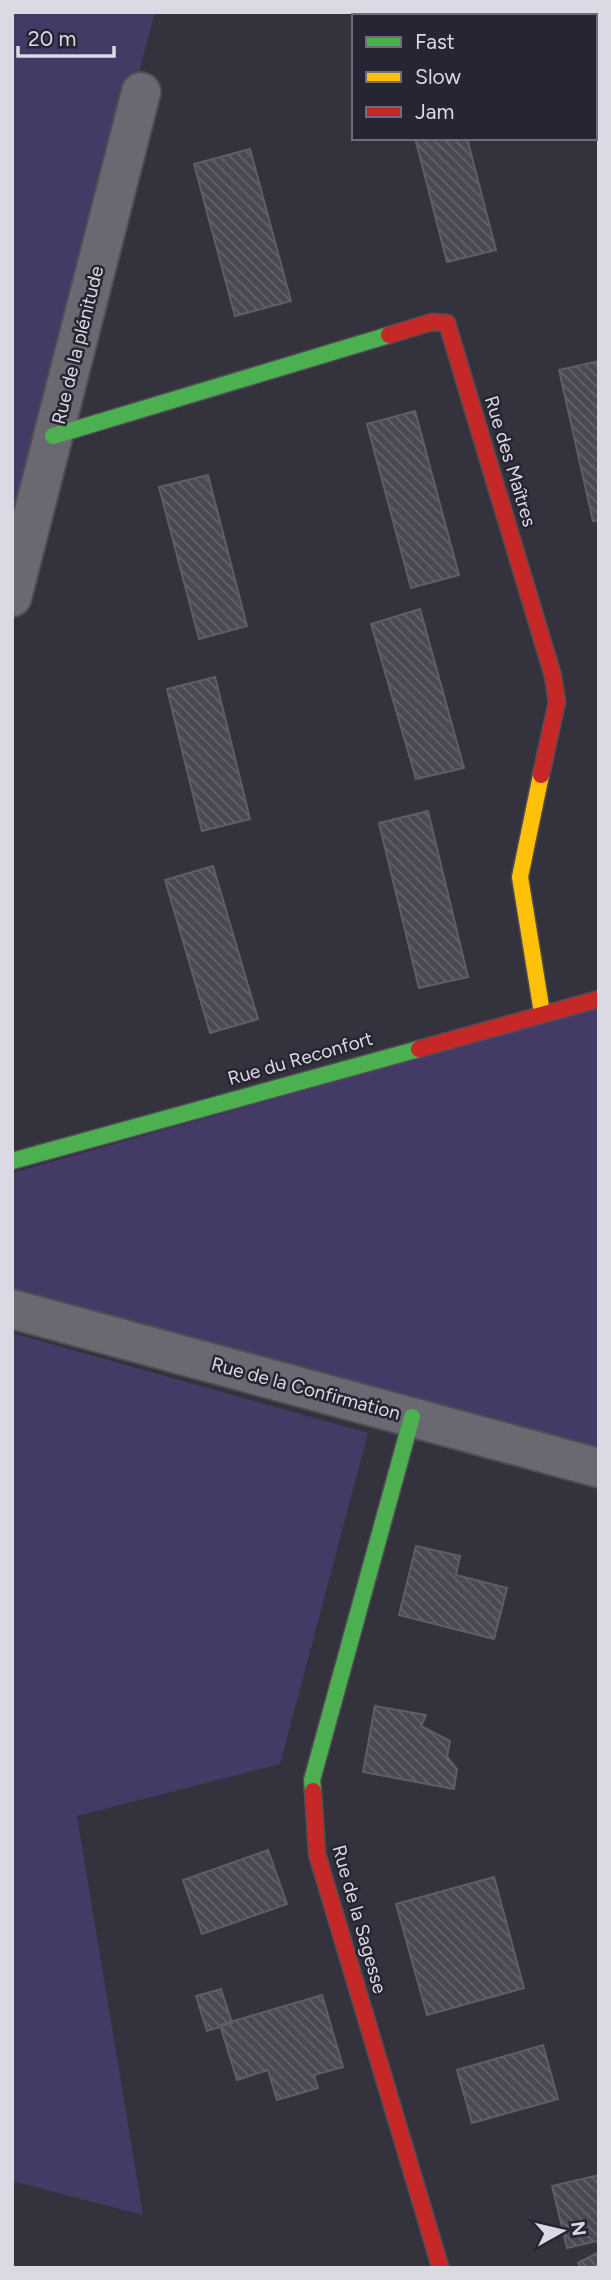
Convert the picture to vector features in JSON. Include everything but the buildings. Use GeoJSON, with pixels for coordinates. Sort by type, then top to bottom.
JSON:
{"type":"FeatureCollection","features":[{"type":"Feature","properties":{"kind":"street","name":"Rue de la plénitude"},"geometry":{"type":"LineString","coordinates":[[12,597],[141,92]]}},
{"type":"Feature","properties":{"kind":"street","name":"Rue des Maîtres"},"geometry":{"type":"LineString","coordinates":[[53,436],[432,322],[447,323],[553,676],[557,702],[522,857],[520,877],[542,1013]]}},
{"type":"Feature","properties":{"kind":"street","name":"Rue du Reconfort"},"geometry":{"type":"LineString","coordinates":[[12,1161],[599,999]]}},
{"type":"Feature","properties":{"kind":"street","name":"Rue de la Confirmation"},"geometry":{"type":"LineString","coordinates":[[12,1310],[599,1468]]}},
{"type":"Feature","properties":{"kind":"street","name":"Rue de la Sagesse"},"geometry":{"type":"LineString","coordinates":[[412,1417],[312,1780],[317,1854],[440,2266]]}},
{"type":"Feature","properties":{"kind":"shaded area"},"geometry":{"type":"Polygon","coordinates":[[[12,12],[155,12],[12,549],[12,12]]]}},
{"type":"Feature","properties":{"kind":"shaded area"},"geometry":{"type":"Polygon","coordinates":[[[599,1007],[599,1452],[12,1291],[12,1173],[599,1007]]]}},
{"type":"Feature","properties":{"kind":"shaded area"},"geometry":{"type":"Polygon","coordinates":[[[12,1333],[368,1433],[280,1764],[77,1816],[143,2215],[12,2181],[12,1333]]]}},
{"type":"Feature","properties":{"kind":"traffic: fast"},"geometry":{"type":"LineString","coordinates":[[53,436],[389,335]]}},
{"type":"Feature","properties":{"kind":"traffic: fast"},"geometry":{"type":"LineString","coordinates":[[12,1161],[419,1049]]}},
{"type":"Feature","properties":{"kind":"traffic: fast"},"geometry":{"type":"LineString","coordinates":[[313,1791],[312,1780],[412,1417]]}},
{"type":"Feature","properties":{"kind":"traffic: slow"},"geometry":{"type":"LineString","coordinates":[[541,775],[520,877],[542,1013]]}},
{"type":"Feature","properties":{"kind":"traffic: jam"},"geometry":{"type":"LineString","coordinates":[[389,335],[432,322],[447,323],[553,676],[557,702],[541,775]]}},
{"type":"Feature","properties":{"kind":"traffic: jam"},"geometry":{"type":"LineString","coordinates":[[419,1049],[599,999]]}},
{"type":"Feature","properties":{"kind":"traffic: jam"},"geometry":{"type":"LineString","coordinates":[[313,1791],[317,1854],[440,2266]]}}]}
